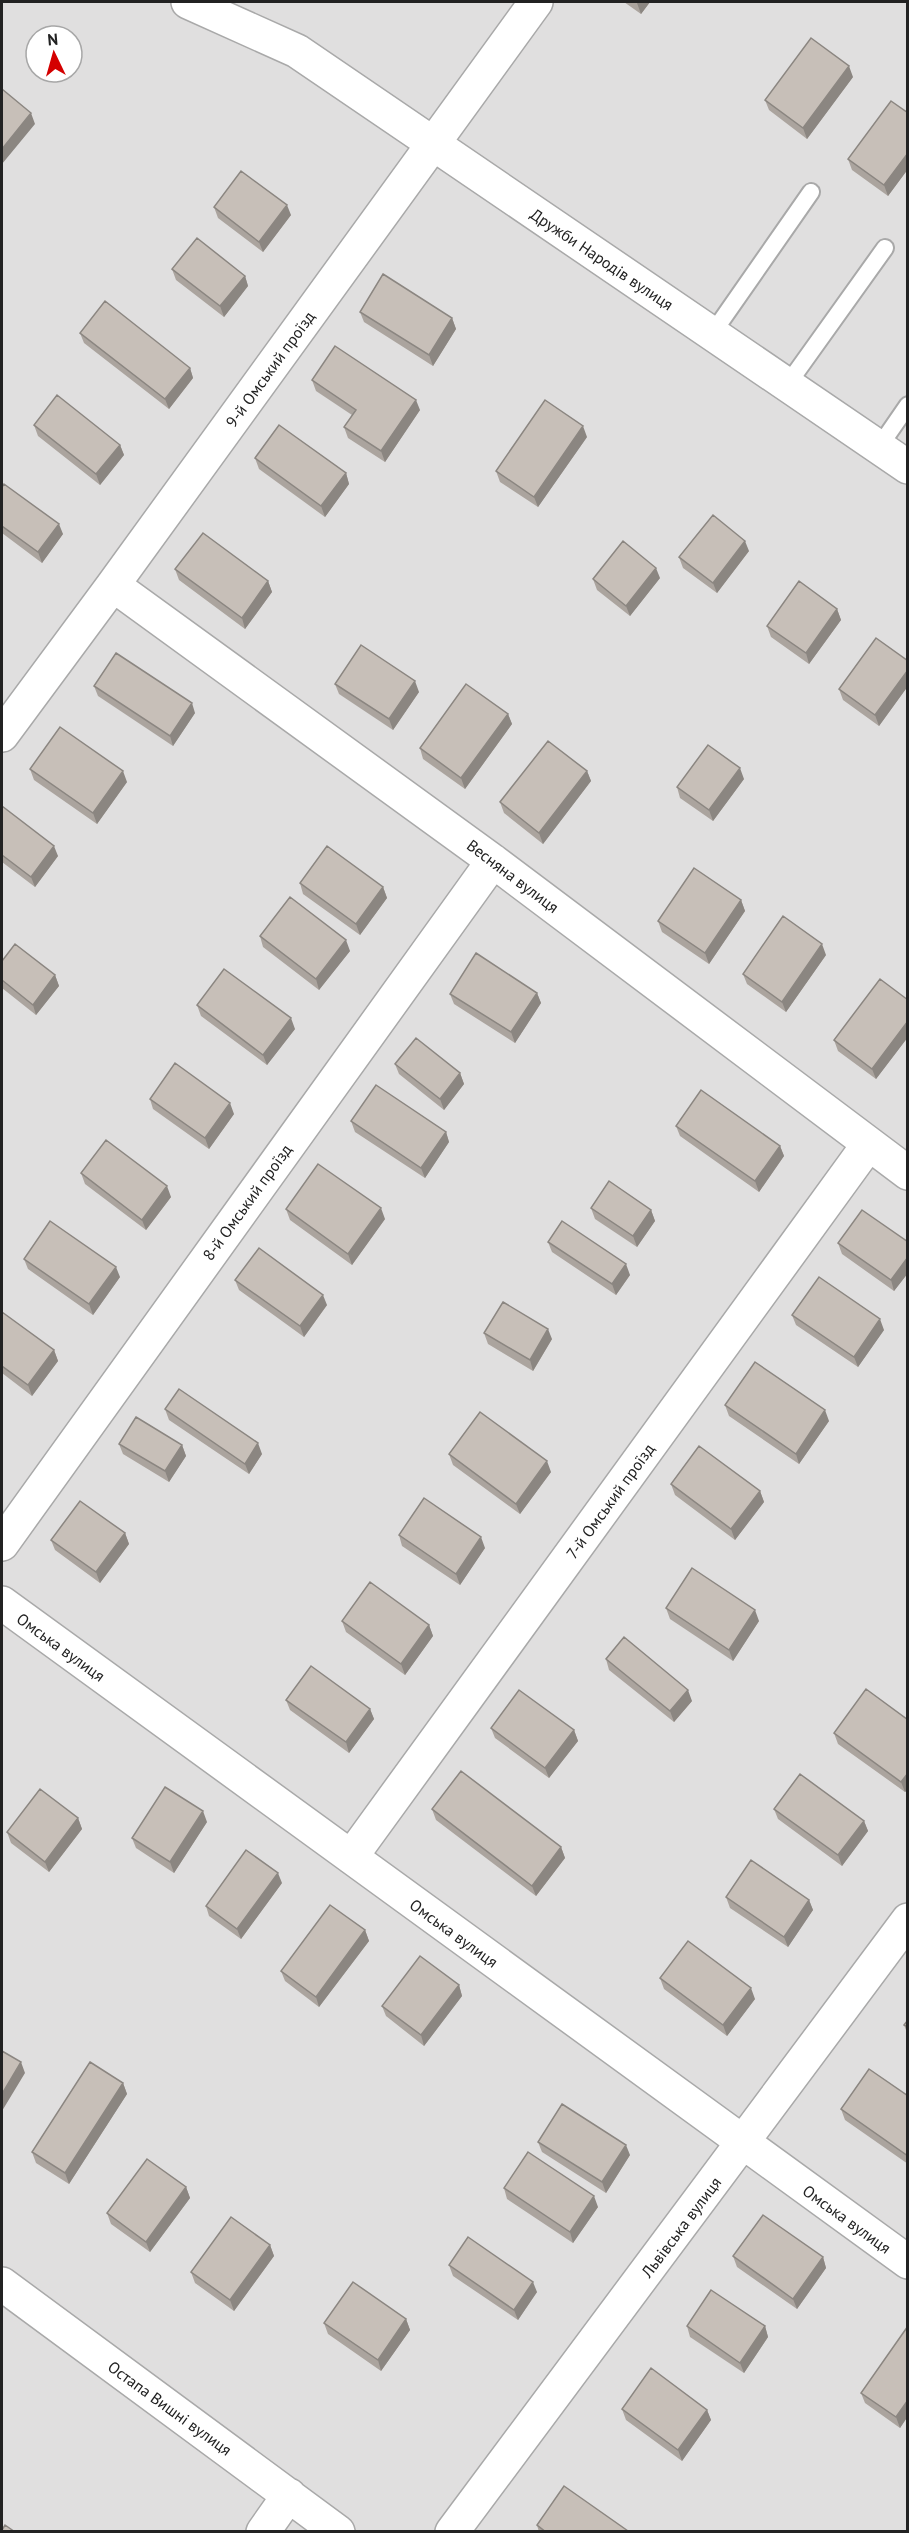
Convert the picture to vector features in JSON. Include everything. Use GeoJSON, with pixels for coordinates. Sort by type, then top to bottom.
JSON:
{"type":"FeatureCollection","features":[{"type":"Feature","properties":{"kind":"street","name":"Дружби Народів вулиця"},"geometry":{"type":"LineString","coordinates":[[188,2],[297,51],[908,466]]}},
{"type":"Feature","properties":{"kind":"street","name":"9-й Омський проїзд"},"geometry":{"type":"LineString","coordinates":[[2,735],[536,2]]}},
{"type":"Feature","properties":{"kind":"street","name":"Весняна вулиця"},"geometry":{"type":"LineString","coordinates":[[113,585],[494,861],[908,1173]]}},
{"type":"Feature","properties":{"kind":"street","name":"8-й Омський проїзд"},"geometry":{"type":"LineString","coordinates":[[2,1544],[494,861]]}},
{"type":"Feature","properties":{"kind":"street","name":"7-й Омський проїзд"},"geometry":{"type":"LineString","coordinates":[[351,1857],[868,1145]]}},
{"type":"Feature","properties":{"kind":"street","name":"Омська вулиця"},"geometry":{"type":"LineString","coordinates":[[2,1604],[908,2262]]}},
{"type":"Feature","properties":{"kind":"street","name":"Львівська вулиця"},"geometry":{"type":"LineString","coordinates":[[452,2532],[908,1920]]}},
{"type":"Feature","properties":{"kind":"street","name":"Остапа Вишні вулиця"},"geometry":{"type":"LineString","coordinates":[[2,2284],[338,2532]]}},
{"type":"Feature","properties":{"kind":"street"},"geometry":{"type":"LineString","coordinates":[[263,2532],[289,2495]]}},
{"type":"Feature","properties":{"kind":"lane"},"geometry":{"type":"LineString","coordinates":[[712,334],[810,192]]}},
{"type":"Feature","properties":{"kind":"lane"},"geometry":{"type":"LineString","coordinates":[[787,385],[885,248]]}},
{"type":"Feature","properties":{"kind":"lane"},"geometry":{"type":"LineString","coordinates":[[879,447],[908,405]]}},
{"type":"Feature","properties":{"kind":"shaded area"},"geometry":{"type":"Polygon","coordinates":[[[2,2],[907,2],[907,2531],[2,2531],[2,2]]]}},
{"type":"Feature","properties":{"kind":"building"},"geometry":{"type":"Polygon","coordinates":[[[811,38],[849,66],[803,128],[765,100],[811,38]]]}},
{"type":"Feature","properties":{"kind":"building"},"geometry":{"type":"Polygon","coordinates":[[[2,89],[31,113],[2,149],[2,89]]]}},
{"type":"Feature","properties":{"kind":"building"},"geometry":{"type":"Polygon","coordinates":[[[891,101],[908,113],[908,153],[884,185],[848,159],[891,101]]]}},
{"type":"Feature","properties":{"kind":"building"},"geometry":{"type":"Polygon","coordinates":[[[241,171],[287,205],[259,242],[214,207],[241,171]]]}},
{"type":"Feature","properties":{"kind":"building"},"geometry":{"type":"Polygon","coordinates":[[[197,238],[245,276],[220,306],[172,269],[197,238]]]}},
{"type":"Feature","properties":{"kind":"building"},"geometry":{"type":"Polygon","coordinates":[[[383,274],[452,318],[429,355],[360,312],[383,274]]]}},
{"type":"Feature","properties":{"kind":"building"},"geometry":{"type":"Polygon","coordinates":[[[105,301],[190,368],[165,399],[80,333],[105,301]]]}},
{"type":"Feature","properties":{"kind":"building"},"geometry":{"type":"Polygon","coordinates":[[[335,346],[416,400],[381,451],[344,427],[356,410],[312,380],[335,346]]]}},
{"type":"Feature","properties":{"kind":"building"},"geometry":{"type":"Polygon","coordinates":[[[57,395],[120,445],[96,474],[34,425],[57,395]]]}},
{"type":"Feature","properties":{"kind":"building"},"geometry":{"type":"Polygon","coordinates":[[[545,400],[583,426],[534,497],[496,471],[545,400]]]}},
{"type":"Feature","properties":{"kind":"building"},"geometry":{"type":"Polygon","coordinates":[[[279,425],[346,473],[321,506],[255,458],[279,425]]]}},
{"type":"Feature","properties":{"kind":"building"},"geometry":{"type":"Polygon","coordinates":[[[4,484],[59,524],[38,552],[2,526],[2,487],[4,484]]]}},
{"type":"Feature","properties":{"kind":"building"},"geometry":{"type":"Polygon","coordinates":[[[713,515],[745,541],[713,583],[679,557],[713,515]]]}},
{"type":"Feature","properties":{"kind":"building"},"geometry":{"type":"Polygon","coordinates":[[[203,533],[268,581],[242,618],[175,569],[203,533]]]}},
{"type":"Feature","properties":{"kind":"building"},"geometry":{"type":"Polygon","coordinates":[[[623,541],[656,568],[626,606],[593,579],[623,541]]]}},
{"type":"Feature","properties":{"kind":"building"},"geometry":{"type":"Polygon","coordinates":[[[799,581],[837,609],[806,653],[767,626],[799,581]]]}},
{"type":"Feature","properties":{"kind":"building"},"geometry":{"type":"Polygon","coordinates":[[[876,638],[908,661],[908,670],[875,715],[839,689],[876,638]]]}},
{"type":"Feature","properties":{"kind":"building"},"geometry":{"type":"Polygon","coordinates":[[[361,645],[415,681],[389,719],[335,684],[361,645]]]}},
{"type":"Feature","properties":{"kind":"building"},"geometry":{"type":"Polygon","coordinates":[[[116,653],[192,703],[170,736],[94,686],[116,653]]]}},
{"type":"Feature","properties":{"kind":"building"},"geometry":{"type":"Polygon","coordinates":[[[466,684],[508,714],[461,778],[420,748],[466,684]]]}},
{"type":"Feature","properties":{"kind":"building"},"geometry":{"type":"Polygon","coordinates":[[[60,727],[123,771],[93,813],[30,769],[60,727]]]}},
{"type":"Feature","properties":{"kind":"building"},"geometry":{"type":"Polygon","coordinates":[[[548,741],[587,771],[539,833],[500,802],[548,741]]]}},
{"type":"Feature","properties":{"kind":"building"},"geometry":{"type":"Polygon","coordinates":[[[708,745],[740,768],[709,810],[677,787],[708,745]]]}},
{"type":"Feature","properties":{"kind":"building"},"geometry":{"type":"Polygon","coordinates":[[[2,806],[54,846],[31,877],[2,855],[2,806]]]}},
{"type":"Feature","properties":{"kind":"building"},"geometry":{"type":"Polygon","coordinates":[[[327,846],[383,887],[356,924],[300,883],[327,846]]]}},
{"type":"Feature","properties":{"kind":"building"},"geometry":{"type":"Polygon","coordinates":[[[694,868],[741,900],[705,953],[658,921],[694,868]]]}},
{"type":"Feature","properties":{"kind":"building"},"geometry":{"type":"Polygon","coordinates":[[[290,897],[346,940],[316,979],[260,936],[290,897]]]}},
{"type":"Feature","properties":{"kind":"building"},"geometry":{"type":"Polygon","coordinates":[[[783,916],[822,944],[782,1002],[743,974],[783,916]]]}},
{"type":"Feature","properties":{"kind":"building"},"geometry":{"type":"Polygon","coordinates":[[[15,944],[55,975],[33,1005],[2,980],[2,961],[15,944]]]}},
{"type":"Feature","properties":{"kind":"building"},"geometry":{"type":"Polygon","coordinates":[[[476,953],[537,993],[511,1032],[450,994],[476,953]]]}},
{"type":"Feature","properties":{"kind":"building"},"geometry":{"type":"Polygon","coordinates":[[[224,969],[291,1018],[263,1055],[197,1005],[224,969]]]}},
{"type":"Feature","properties":{"kind":"building"},"geometry":{"type":"Polygon","coordinates":[[[880,979],[908,1000],[908,1021],[872,1069],[834,1040],[880,979]]]}},
{"type":"Feature","properties":{"kind":"building"},"geometry":{"type":"Polygon","coordinates":[[[416,1038],[460,1073],[440,1099],[395,1064],[416,1038]]]}},
{"type":"Feature","properties":{"kind":"building"},"geometry":{"type":"Polygon","coordinates":[[[175,1063],[230,1103],[205,1138],[150,1099],[175,1063]]]}},
{"type":"Feature","properties":{"kind":"building"},"geometry":{"type":"Polygon","coordinates":[[[376,1085],[446,1132],[421,1168],[351,1121],[376,1085]]]}},
{"type":"Feature","properties":{"kind":"building"},"geometry":{"type":"Polygon","coordinates":[[[701,1090],[780,1146],[755,1181],[676,1126],[701,1090]]]}},
{"type":"Feature","properties":{"kind":"building"},"geometry":{"type":"Polygon","coordinates":[[[106,1140],[167,1186],[142,1220],[81,1173],[106,1140]]]}},
{"type":"Feature","properties":{"kind":"building"},"geometry":{"type":"Polygon","coordinates":[[[318,1164],[381,1208],[348,1254],[286,1209],[318,1164]]]}},
{"type":"Feature","properties":{"kind":"building"},"geometry":{"type":"Polygon","coordinates":[[[609,1181],[651,1210],[633,1236],[591,1208],[609,1181]]]}},
{"type":"Feature","properties":{"kind":"building"},"geometry":{"type":"Polygon","coordinates":[[[862,1210],[908,1242],[908,1257],[891,1280],[838,1243],[862,1210]]]}},
{"type":"Feature","properties":{"kind":"building"},"geometry":{"type":"Polygon","coordinates":[[[50,1221],[116,1267],[89,1304],[24,1259],[50,1221]]]}},
{"type":"Feature","properties":{"kind":"building"},"geometry":{"type":"Polygon","coordinates":[[[562,1221],[626,1264],[612,1284],[548,1242],[562,1221]]]}},
{"type":"Feature","properties":{"kind":"building"},"geometry":{"type":"Polygon","coordinates":[[[259,1248],[323,1295],[300,1326],[235,1280],[259,1248]]]}},
{"type":"Feature","properties":{"kind":"building"},"geometry":{"type":"Polygon","coordinates":[[[819,1277],[880,1319],[854,1357],[792,1315],[819,1277]]]}},
{"type":"Feature","properties":{"kind":"building"},"geometry":{"type":"Polygon","coordinates":[[[503,1302],[548,1329],[530,1360],[484,1333],[503,1302]]]}},
{"type":"Feature","properties":{"kind":"building"},"geometry":{"type":"Polygon","coordinates":[[[2,1312],[54,1350],[28,1385],[2,1366],[2,1312]]]}},
{"type":"Feature","properties":{"kind":"building"},"geometry":{"type":"Polygon","coordinates":[[[755,1362],[825,1410],[796,1454],[725,1405],[755,1362]]]}},
{"type":"Feature","properties":{"kind":"building"},"geometry":{"type":"Polygon","coordinates":[[[179,1389],[258,1443],[245,1464],[165,1409],[179,1389]]]}},
{"type":"Feature","properties":{"kind":"building"},"geometry":{"type":"Polygon","coordinates":[[[480,1412],[547,1461],[516,1504],[449,1454],[480,1412]]]}},
{"type":"Feature","properties":{"kind":"building"},"geometry":{"type":"Polygon","coordinates":[[[136,1417],[182,1445],[165,1471],[119,1444],[136,1417]]]}},
{"type":"Feature","properties":{"kind":"building"},"geometry":{"type":"Polygon","coordinates":[[[699,1446],[760,1491],[731,1529],[671,1484],[699,1446]]]}},
{"type":"Feature","properties":{"kind":"building"},"geometry":{"type":"Polygon","coordinates":[[[424,1498],[481,1537],[456,1574],[399,1535],[424,1498]]]}},
{"type":"Feature","properties":{"kind":"building"},"geometry":{"type":"Polygon","coordinates":[[[80,1501],[125,1533],[96,1572],[51,1540],[80,1501]]]}},
{"type":"Feature","properties":{"kind":"building"},"geometry":{"type":"Polygon","coordinates":[[[692,1568],[755,1610],[729,1650],[666,1608],[692,1568]]]}},
{"type":"Feature","properties":{"kind":"building"},"geometry":{"type":"Polygon","coordinates":[[[370,1582],[429,1625],[401,1664],[342,1621],[370,1582]]]}},
{"type":"Feature","properties":{"kind":"building"},"geometry":{"type":"Polygon","coordinates":[[[624,1637],[688,1690],[670,1711],[606,1659],[624,1637]]]}},
{"type":"Feature","properties":{"kind":"building"},"geometry":{"type":"Polygon","coordinates":[[[311,1666],[370,1709],[346,1742],[286,1700],[311,1666]]]}},
{"type":"Feature","properties":{"kind":"building"},"geometry":{"type":"Polygon","coordinates":[[[866,1689],[908,1720],[908,1773],[901,1782],[834,1733],[866,1689]]]}},
{"type":"Feature","properties":{"kind":"building"},"geometry":{"type":"Polygon","coordinates":[[[519,1690],[574,1730],[545,1768],[491,1728],[519,1690]]]}},
{"type":"Feature","properties":{"kind":"building"},"geometry":{"type":"Polygon","coordinates":[[[461,1771],[561,1847],[532,1886],[432,1809],[461,1771]]]}},
{"type":"Feature","properties":{"kind":"building"},"geometry":{"type":"Polygon","coordinates":[[[800,1774],[864,1821],[838,1855],[774,1809],[800,1774]]]}},
{"type":"Feature","properties":{"kind":"building"},"geometry":{"type":"Polygon","coordinates":[[[165,1787],[203,1811],[170,1862],[132,1838],[165,1787]]]}},
{"type":"Feature","properties":{"kind":"building"},"geometry":{"type":"Polygon","coordinates":[[[40,1789],[78,1818],[45,1862],[7,1832],[40,1789]]]}},
{"type":"Feature","properties":{"kind":"building"},"geometry":{"type":"Polygon","coordinates":[[[246,1850],[278,1873],[237,1929],[206,1906],[246,1850]]]}},
{"type":"Feature","properties":{"kind":"building"},"geometry":{"type":"Polygon","coordinates":[[[751,1860],[809,1900],[784,1937],[726,1897],[751,1860]]]}},
{"type":"Feature","properties":{"kind":"building"},"geometry":{"type":"Polygon","coordinates":[[[330,1905],[365,1930],[316,1997],[281,1971],[330,1905]]]}},
{"type":"Feature","properties":{"kind":"building"},"geometry":{"type":"Polygon","coordinates":[[[688,1941],[751,1988],[723,2025],[660,1978],[688,1941]]]}},
{"type":"Feature","properties":{"kind":"building"},"geometry":{"type":"Polygon","coordinates":[[[420,1956],[459,1985],[421,2035],[382,2006],[420,1956]]]}},
{"type":"Feature","properties":{"kind":"building"},"geometry":{"type":"Polygon","coordinates":[[[2,2051],[21,2062],[2,2094],[2,2051]]]}},
{"type":"Feature","properties":{"kind":"building"},"geometry":{"type":"Polygon","coordinates":[[[90,2062],[123,2083],[65,2173],[32,2152],[90,2062]]]}},
{"type":"Feature","properties":{"kind":"building"},"geometry":{"type":"Polygon","coordinates":[[[869,2069],[908,2096],[908,2156],[841,2109],[869,2069]]]}},
{"type":"Feature","properties":{"kind":"building"},"geometry":{"type":"Polygon","coordinates":[[[562,2104],[626,2145],[602,2182],[538,2142],[562,2104]]]}},
{"type":"Feature","properties":{"kind":"building"},"geometry":{"type":"Polygon","coordinates":[[[528,2152],[594,2196],[570,2232],[504,2188],[528,2152]]]}},
{"type":"Feature","properties":{"kind":"building"},"geometry":{"type":"Polygon","coordinates":[[[147,2159],[186,2187],[146,2242],[107,2213],[147,2159]]]}},
{"type":"Feature","properties":{"kind":"building"},"geometry":{"type":"Polygon","coordinates":[[[763,2215],[823,2257],[793,2299],[733,2256],[763,2215]]]}},
{"type":"Feature","properties":{"kind":"building"},"geometry":{"type":"Polygon","coordinates":[[[231,2217],[270,2245],[230,2300],[191,2272],[231,2217]]]}},
{"type":"Feature","properties":{"kind":"building"},"geometry":{"type":"Polygon","coordinates":[[[468,2237],[533,2282],[514,2310],[449,2265],[468,2237]]]}},
{"type":"Feature","properties":{"kind":"building"},"geometry":{"type":"Polygon","coordinates":[[[353,2282],[406,2319],[378,2360],[324,2323],[353,2282]]]}},
{"type":"Feature","properties":{"kind":"building"},"geometry":{"type":"Polygon","coordinates":[[[711,2290],[765,2326],[740,2363],[687,2326],[711,2290]]]}},
{"type":"Feature","properties":{"kind":"building"},"geometry":{"type":"Polygon","coordinates":[[[908,2326],[908,2400],[896,2417],[861,2393],[908,2326]]]}},
{"type":"Feature","properties":{"kind":"building"},"geometry":{"type":"Polygon","coordinates":[[[651,2368],[707,2410],[678,2450],[622,2409],[651,2368]]]}},
{"type":"Feature","properties":{"kind":"building"},"geometry":{"type":"Polygon","coordinates":[[[564,2486],[628,2531],[546,2532],[537,2525],[564,2486]]]}},
{"type":"Feature","properties":{"kind":"building"},"geometry":{"type":"Polygon","coordinates":[[[5,2525],[15,2532],[2,2532],[5,2525]]]}}]}
